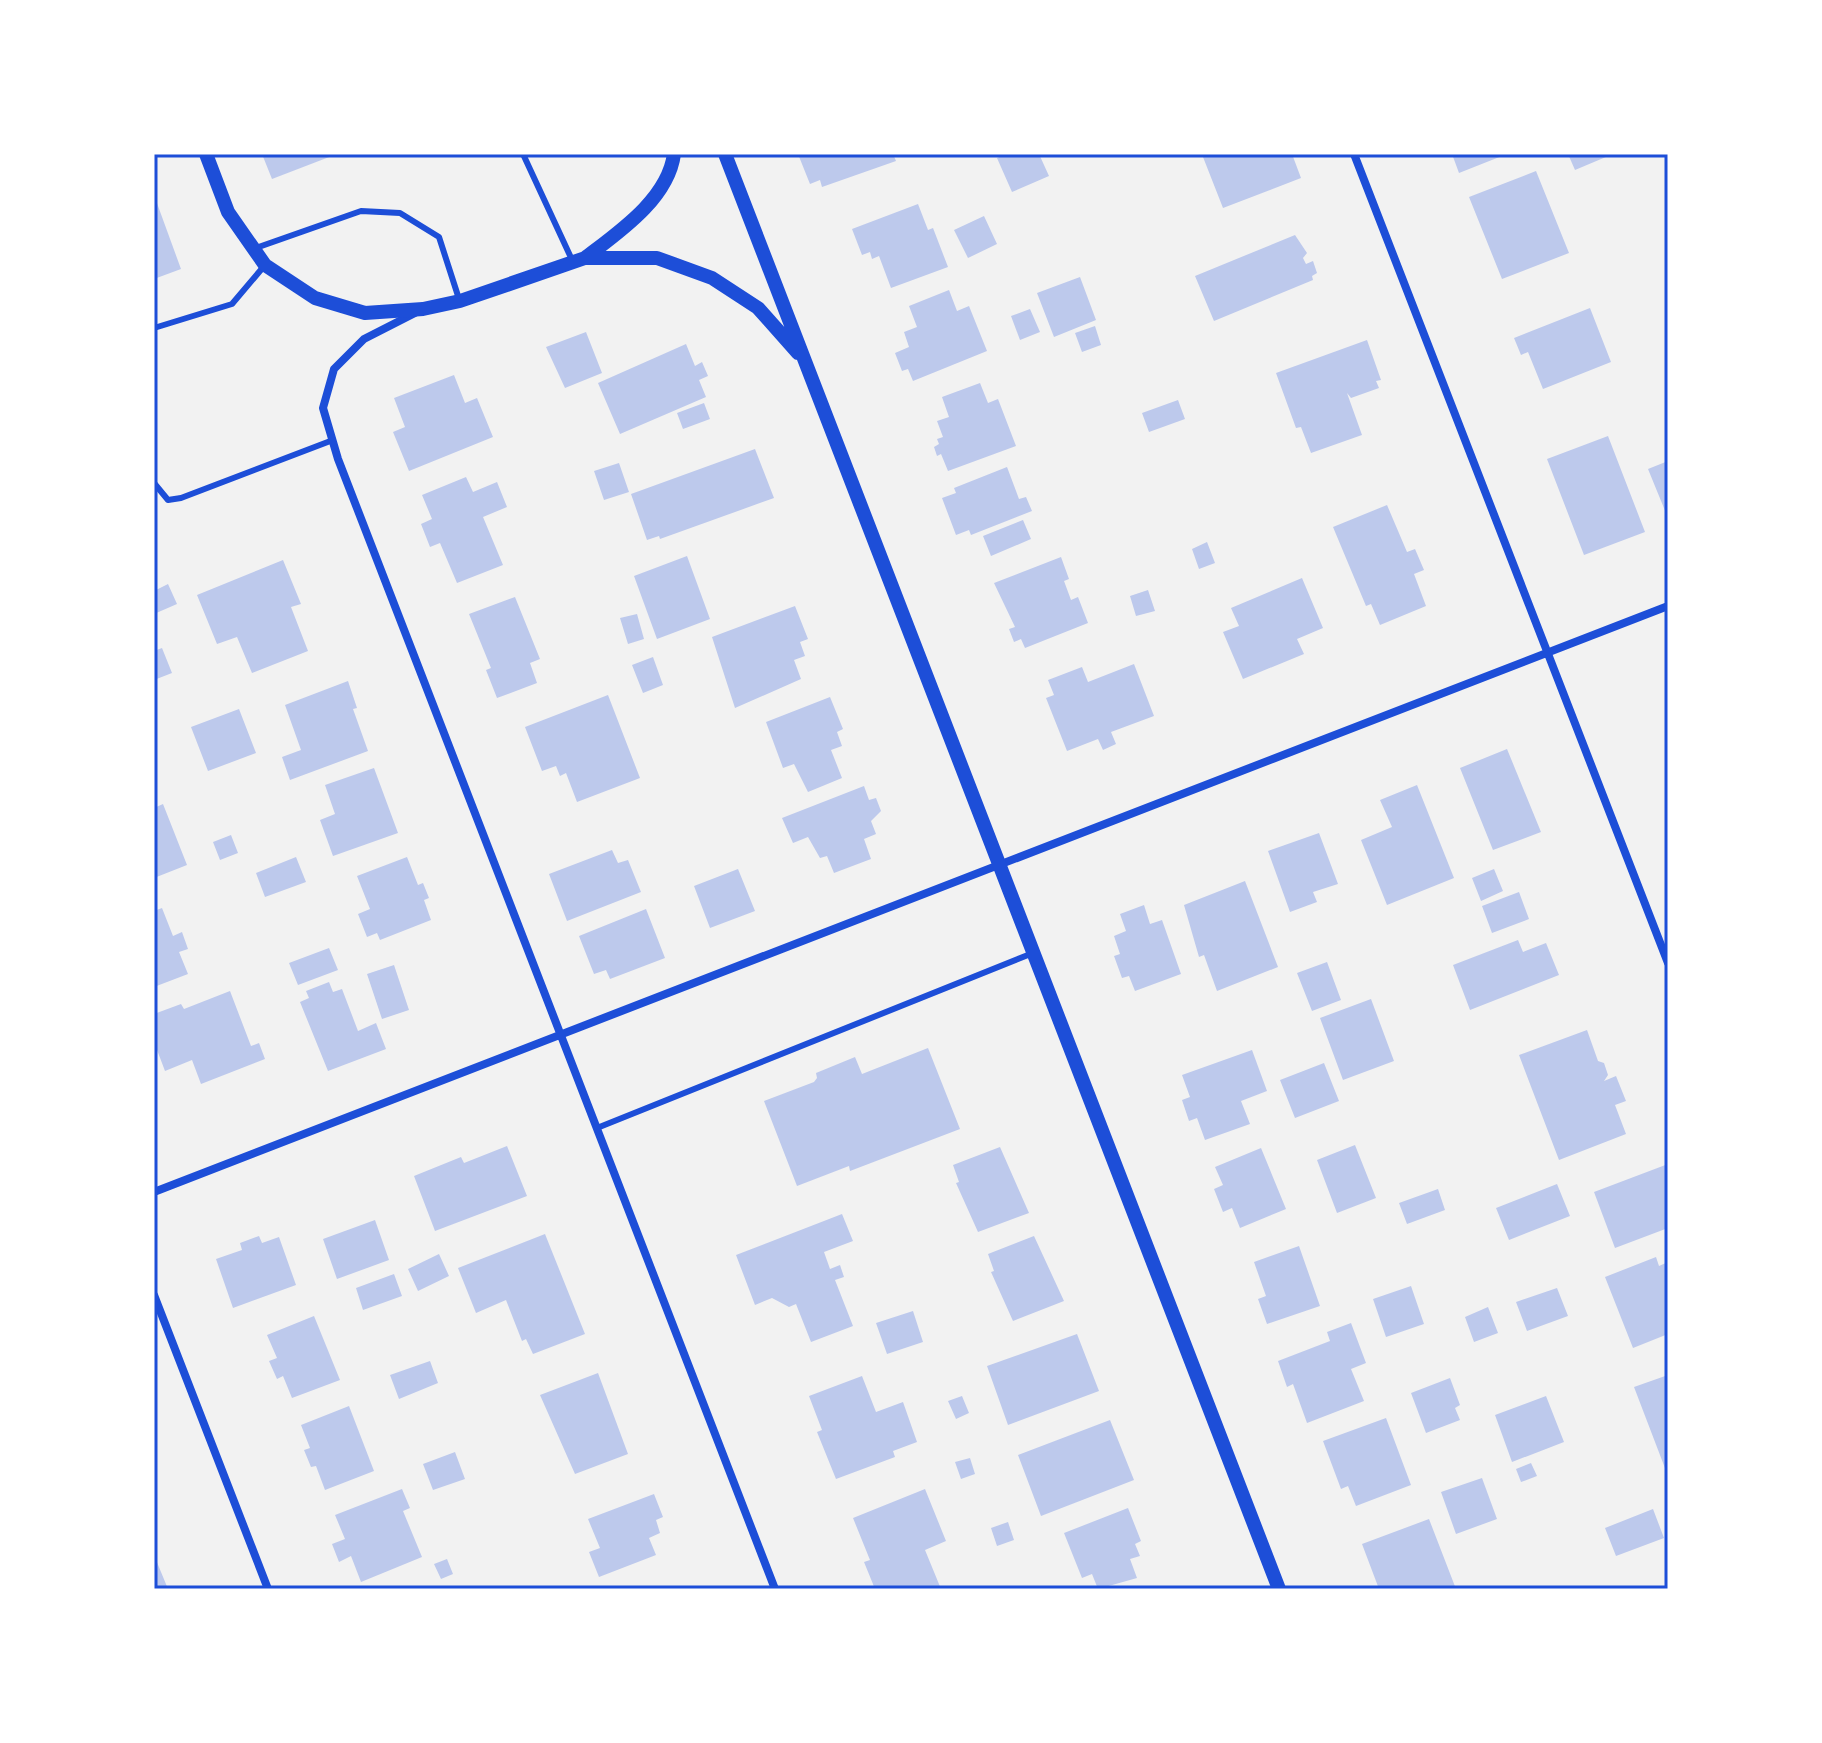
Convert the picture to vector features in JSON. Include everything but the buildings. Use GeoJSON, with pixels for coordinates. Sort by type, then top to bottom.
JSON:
{"type":"FeatureCollection","features":[{"type":"Feature","properties":{"kind":"street"},"geometry":{"type":"LineString","coordinates":[[206,154],[228,212],[265,265],[315,298],[365,313],[423,309],[460,301],[579,260],[633,221],[672,169],[674,154]]}},
{"type":"Feature","properties":{"kind":"street"},"geometry":{"type":"LineString","coordinates":[[725,154],[1279,1589]]}},
{"type":"Feature","properties":{"kind":"street"},"geometry":{"type":"LineString","coordinates":[[1354,154],[1668,963]]}},
{"type":"Feature","properties":{"kind":"street"},"geometry":{"type":"LineString","coordinates":[[579,260],[657,258],[712,278],[758,308],[806,363]]}},
{"type":"Feature","properties":{"kind":"street"},"geometry":{"type":"LineString","coordinates":[[423,309],[364,339],[334,369],[323,408],[775,1589]]}},
{"type":"Feature","properties":{"kind":"street"},"geometry":{"type":"LineString","coordinates":[[154,1192],[1668,606]]}},
{"type":"Feature","properties":{"kind":"street"},"geometry":{"type":"LineString","coordinates":[[154,1295],[268,1589]]}},
{"type":"Feature","properties":{"kind":"lane"},"geometry":{"type":"LineString","coordinates":[[523,154],[579,260]]}},
{"type":"Feature","properties":{"kind":"lane"},"geometry":{"type":"LineString","coordinates":[[253,249],[361,211],[400,213],[439,237],[460,301]]}},
{"type":"Feature","properties":{"kind":"lane"},"geometry":{"type":"LineString","coordinates":[[154,328],[232,304],[265,265]]}},
{"type":"Feature","properties":{"kind":"lane"},"geometry":{"type":"LineString","coordinates":[[154,483],[168,500],[181,498],[333,440]]}},
{"type":"Feature","properties":{"kind":"lane"},"geometry":{"type":"LineString","coordinates":[[597,1128],[1033,953]]}}]}
